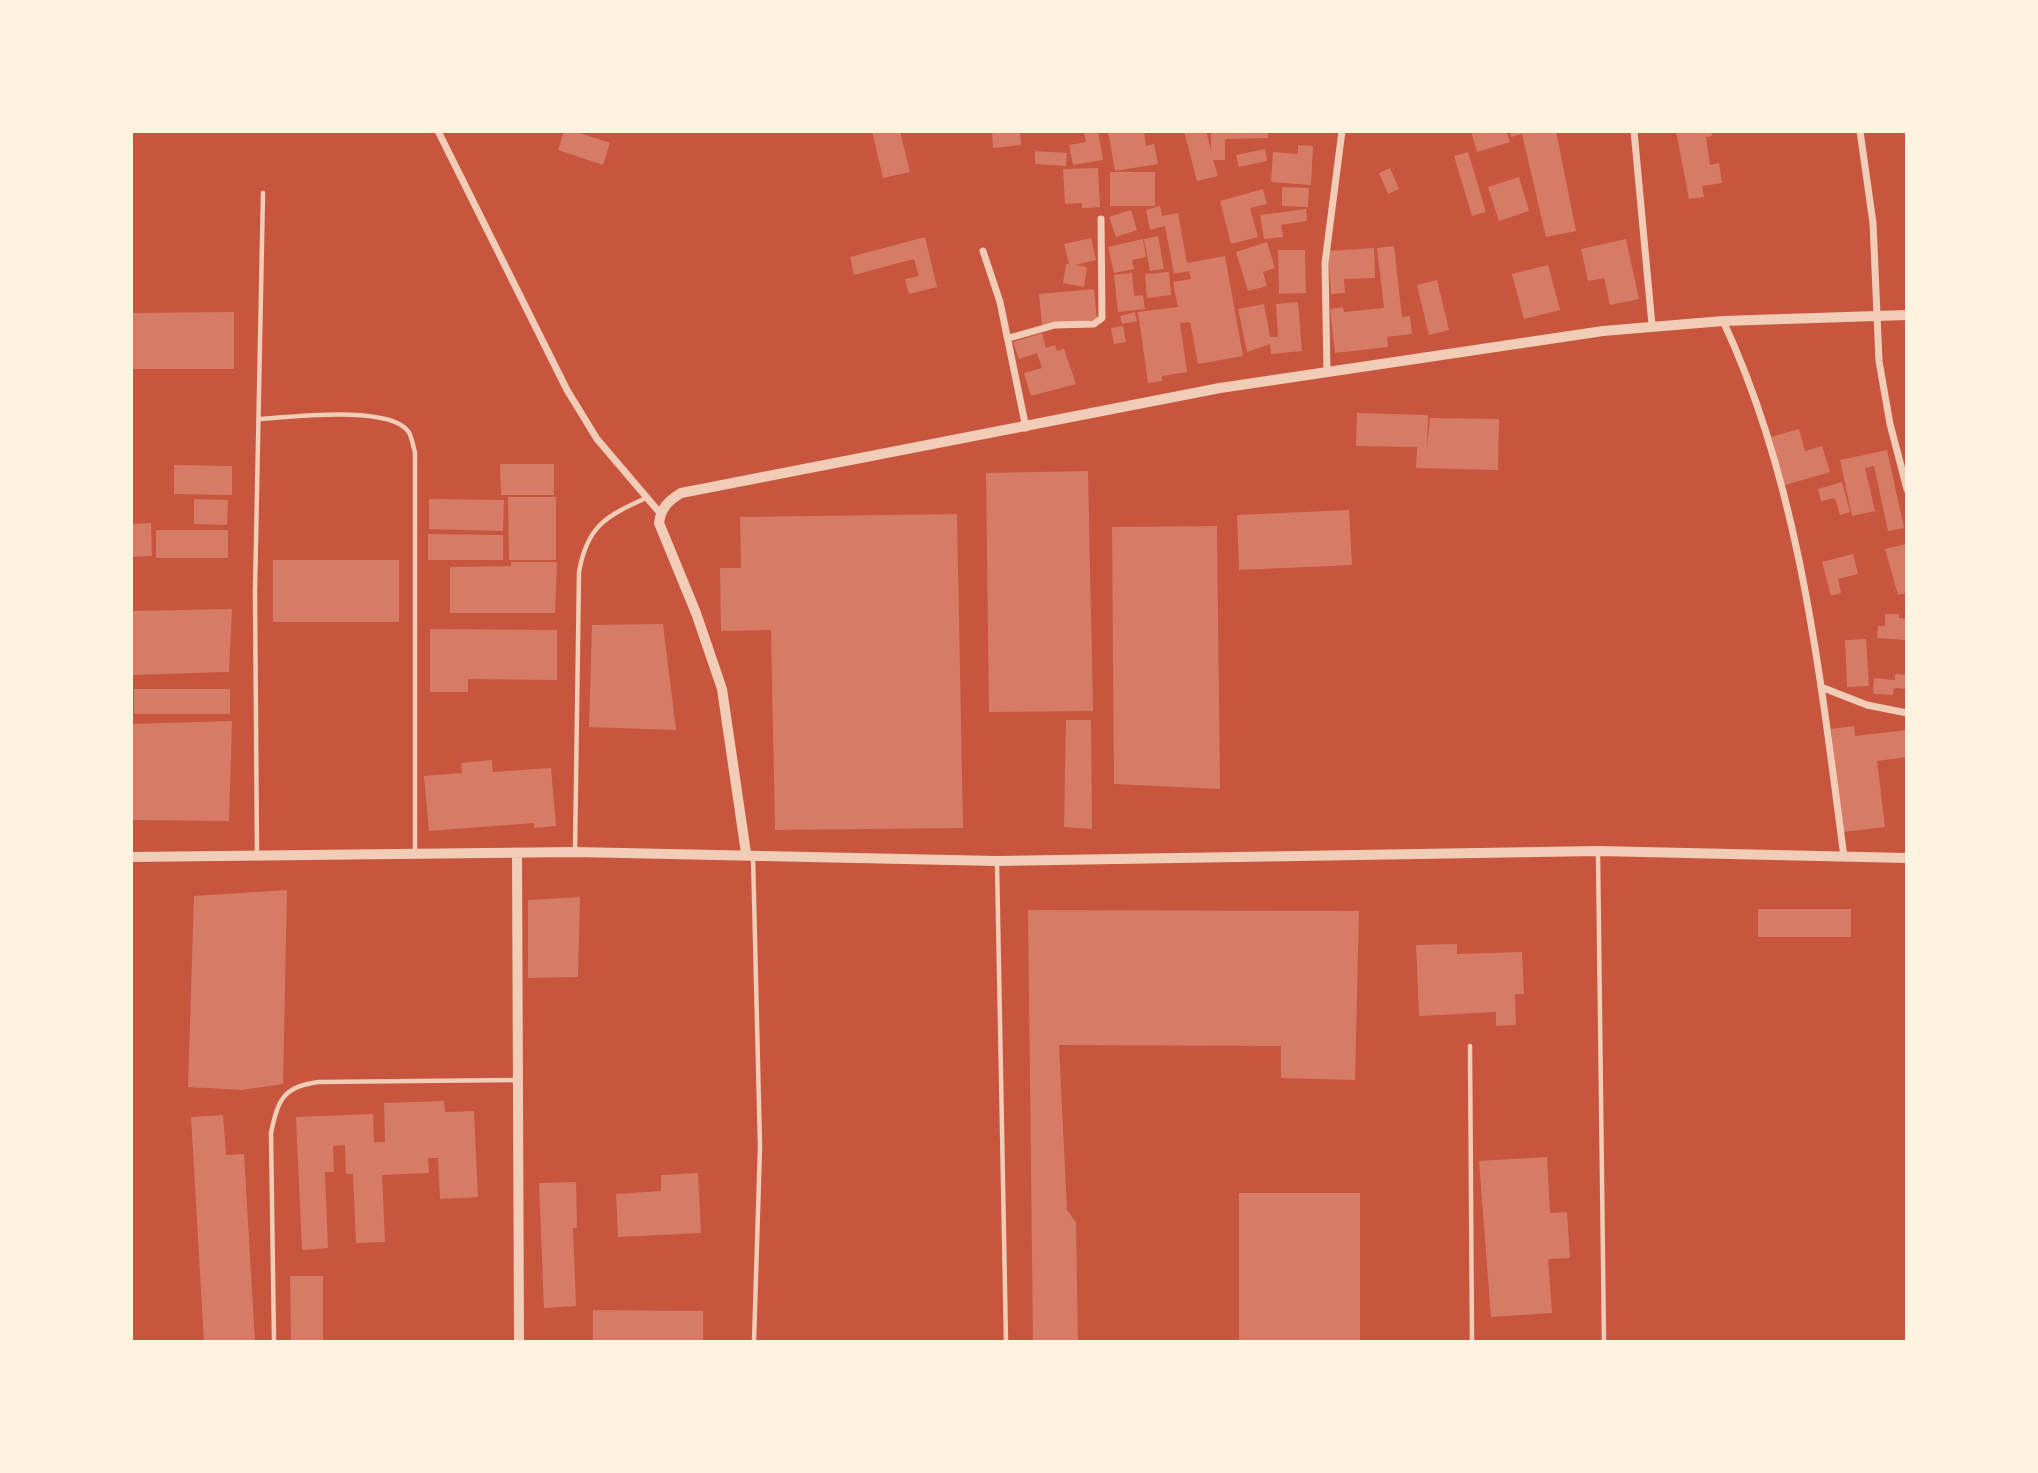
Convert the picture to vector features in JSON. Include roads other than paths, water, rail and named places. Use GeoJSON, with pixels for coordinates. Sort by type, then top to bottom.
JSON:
{"type":"FeatureCollection","features":[{"type":"Feature","properties":{"kind":"street"},"geometry":{"type":"LineString","coordinates":[[438,131],[566,390],[597,439],[660,513]]}},
{"type":"Feature","properties":{"kind":"street"},"geometry":{"type":"LineString","coordinates":[[1327,372],[1325,263],[1342,131]]}},
{"type":"Feature","properties":{"kind":"street"},"geometry":{"type":"LineString","coordinates":[[1634,131],[1650,277],[1652,325]]}},
{"type":"Feature","properties":{"kind":"street"},"geometry":{"type":"LineString","coordinates":[[1860,131],[1872,209],[1875,316],[1884,392],[1907,489]]}},
{"type":"Feature","properties":{"kind":"street"},"geometry":{"type":"LineString","coordinates":[[1009,338],[1055,325],[1094,324],[1102,318],[1101,219]]}},
{"type":"Feature","properties":{"kind":"street"},"geometry":{"type":"LineString","coordinates":[[983,251],[1009,338],[1026,428]]}},
{"type":"Feature","properties":{"kind":"street"},"geometry":{"type":"LineString","coordinates":[[750,853],[722,690],[696,613],[659,523],[660,513],[669,500],[681,493],[1026,428],[1138,403],[1327,372],[1652,325],[1907,315]]}},
{"type":"Feature","properties":{"kind":"street"},"geometry":{"type":"LineString","coordinates":[[1723,321],[1741,361],[1777,475],[1800,570],[1821,687],[1844,857]]}},
{"type":"Feature","properties":{"kind":"street"},"geometry":{"type":"LineString","coordinates":[[1821,687],[1867,705],[1907,712]]}},
{"type":"Feature","properties":{"kind":"street"},"geometry":{"type":"LineString","coordinates":[[131,857],[575,852],[750,853],[997,861],[1598,851],[1907,858]]}},
{"type":"Feature","properties":{"kind":"street"},"geometry":{"type":"LineString","coordinates":[[517,853],[519,1342]]}},
{"type":"Feature","properties":{"kind":"lane"},"geometry":{"type":"LineString","coordinates":[[257,856],[255,591],[261,419],[263,192]]}},
{"type":"Feature","properties":{"kind":"lane"},"geometry":{"type":"LineString","coordinates":[[261,419],[360,416],[393,421],[408,431],[415,452],[415,854]]}},
{"type":"Feature","properties":{"kind":"lane"},"geometry":{"type":"LineString","coordinates":[[575,852],[579,572],[583,549],[589,537],[608,517],[646,498]]}},
{"type":"Feature","properties":{"kind":"lane"},"geometry":{"type":"LineString","coordinates":[[1598,851],[1604,1342]]}},
{"type":"Feature","properties":{"kind":"lane"},"geometry":{"type":"LineString","coordinates":[[750,853],[760,1147],[754,1342]]}},
{"type":"Feature","properties":{"kind":"lane"},"geometry":{"type":"LineString","coordinates":[[997,861],[1006,1342]]}},
{"type":"Feature","properties":{"kind":"lane"},"geometry":{"type":"LineString","coordinates":[[1470,1046],[1472,1342]]}},
{"type":"Feature","properties":{"kind":"lane"},"geometry":{"type":"LineString","coordinates":[[274,1342],[271,1133],[275,1112],[285,1093],[299,1084],[319,1082],[518,1080]]}}]}
